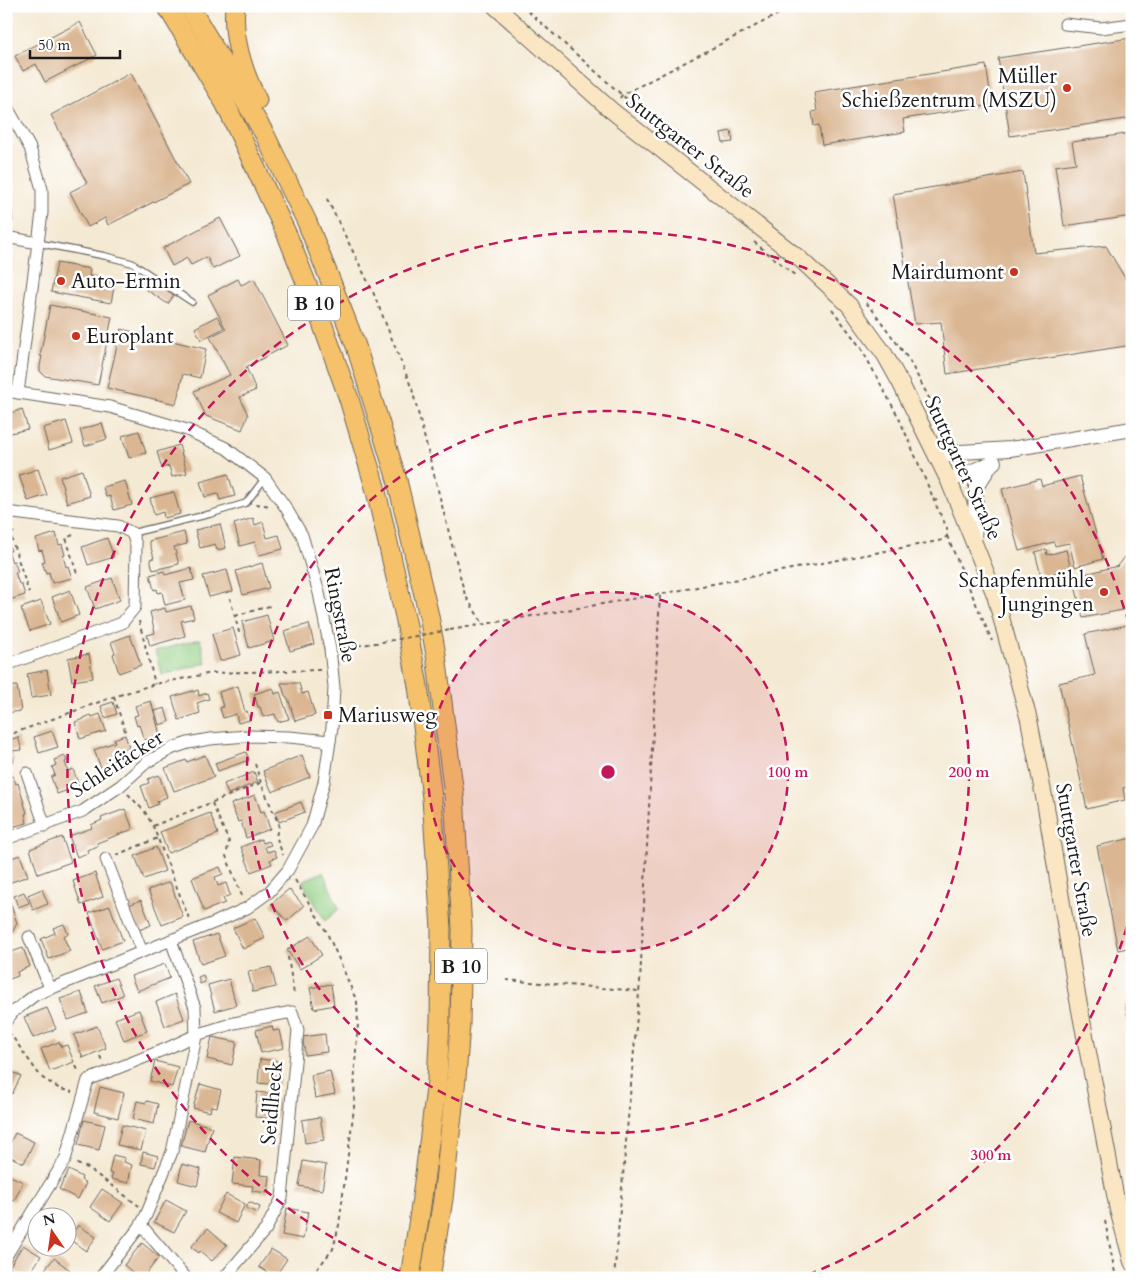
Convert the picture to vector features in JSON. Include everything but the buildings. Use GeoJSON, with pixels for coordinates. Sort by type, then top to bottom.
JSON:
{"type":"FeatureCollection","features":[{"type":"Feature","properties":{"kind":"highway","name":"B 10"},"geometry":{"type":"LineString","coordinates":[[167,6],[225,103],[288,238],[322,323],[349,399],[375,487],[406,622],[418,686],[432,798],[441,928],[437,1081],[410,1278]]}},
{"type":"Feature","properties":{"kind":"highway","name":"B 10"},"geometry":{"type":"LineString","coordinates":[[189,6],[264,133],[307,222],[331,282],[356,346],[397,480],[429,616],[436,655],[454,794],[462,929],[460,1024],[456,1078],[443,1199],[430,1278]]}},
{"type":"Feature","properties":{"kind":"highway"},"geometry":{"type":"LineString","coordinates":[[235,6],[235,30],[240,55],[248,82],[258,101],[264,133]]}},
{"type":"Feature","properties":{"kind":"main road","name":"Stuttgarter Straße"},"geometry":{"type":"LineString","coordinates":[[494,6],[611,110],[800,260],[849,305],[885,355],[938,458],[995,595],[1029,720],[1046,807],[1079,1008],[1118,1210],[1132,1262]]}},
{"type":"Feature","properties":{"kind":"street"},"geometry":{"type":"LineString","coordinates":[[1064,24],[1101,28],[1132,24]]}},
{"type":"Feature","properties":{"kind":"street"},"geometry":{"type":"LineString","coordinates":[[6,104],[30,148],[42,189],[42,213],[38,243],[12,392]]}},
{"type":"Feature","properties":{"kind":"street"},"geometry":{"type":"LineString","coordinates":[[6,237],[38,243]]}},
{"type":"Feature","properties":{"kind":"street","name":"Ringstraße"},"geometry":{"type":"LineString","coordinates":[[6,1021],[13,1012],[35,995],[247,908],[269,892],[288,870],[312,826],[324,782],[334,692],[330,649],[319,592],[302,535],[265,478],[226,448],[187,430],[110,407],[12,392]]}},
{"type":"Feature","properties":{"kind":"street"},"geometry":{"type":"LineString","coordinates":[[938,458],[961,452],[1010,449],[1132,429]]}},
{"type":"Feature","properties":{"kind":"street"},"geometry":{"type":"LineString","coordinates":[[951,487],[992,463],[1010,449]]}},
{"type":"Feature","properties":{"kind":"street"},"geometry":{"type":"LineString","coordinates":[[974,542],[976,487],[992,463]]}},
{"type":"Feature","properties":{"kind":"street"},"geometry":{"type":"LineString","coordinates":[[6,512],[118,526],[132,533],[136,545],[135,607],[122,623],[6,665]]}},
{"type":"Feature","properties":{"kind":"street","name":"Schleifäcker"},"geometry":{"type":"LineString","coordinates":[[6,840],[83,811],[120,786],[147,762],[173,748],[210,739],[247,736],[330,741]]}},
{"type":"Feature","properties":{"kind":"street"},"geometry":{"type":"LineString","coordinates":[[27,772],[45,826]]}},
{"type":"Feature","properties":{"kind":"street"},"geometry":{"type":"LineString","coordinates":[[106,859],[142,952]]}},
{"type":"Feature","properties":{"kind":"street"},"geometry":{"type":"LineString","coordinates":[[29,937],[50,988]]}},
{"type":"Feature","properties":{"kind":"street"},"geometry":{"type":"LineString","coordinates":[[100,1278],[141,1225],[172,1152],[196,1035],[195,1008],[171,940]]}},
{"type":"Feature","properties":{"kind":"street","name":"Seidlheck"},"geometry":{"type":"LineString","coordinates":[[196,1035],[234,1023],[292,1012],[298,1030],[282,1198],[266,1229],[224,1278]]}},
{"type":"Feature","properties":{"kind":"street"},"geometry":{"type":"LineString","coordinates":[[6,1256],[65,1160],[88,1080],[196,1035]]}},
{"type":"Feature","properties":{"kind":"street"},"geometry":{"type":"LineString","coordinates":[[141,1225],[186,1278]]}},
{"type":"Feature","properties":{"kind":"lane"},"geometry":{"type":"LineString","coordinates":[[38,243],[132,263],[192,302]]}},
{"type":"Feature","properties":{"kind":"lane"},"geometry":{"type":"LineString","coordinates":[[132,533],[246,503],[265,478]]}},
{"type":"Feature","properties":{"kind":"path"},"geometry":{"type":"LineString","coordinates":[[522,6],[622,95],[691,153]]}},
{"type":"Feature","properties":{"kind":"path"},"geometry":{"type":"LineString","coordinates":[[611,110],[622,95],[794,6]]}},
{"type":"Feature","properties":{"kind":"path"},"geometry":{"type":"LineString","coordinates":[[327,199],[373,292],[412,389],[465,595],[483,624]]}},
{"type":"Feature","properties":{"kind":"path"},"geometry":{"type":"LineString","coordinates":[[752,240],[802,281]]}},
{"type":"Feature","properties":{"kind":"path"},"geometry":{"type":"LineString","coordinates":[[829,306],[861,348],[899,418],[947,528],[947,536],[993,643]]}},
{"type":"Feature","properties":{"kind":"path"},"geometry":{"type":"LineString","coordinates":[[934,501],[951,487]]}},
{"type":"Feature","properties":{"kind":"path"},"geometry":{"type":"LineString","coordinates":[[246,503],[286,508]]}},
{"type":"Feature","properties":{"kind":"path"},"geometry":{"type":"LineString","coordinates":[[14,532],[10,534],[30,593]]}},
{"type":"Feature","properties":{"kind":"path"},"geometry":{"type":"LineString","coordinates":[[73,535],[66,538],[77,574]]}},
{"type":"Feature","properties":{"kind":"path"},"geometry":{"type":"LineString","coordinates":[[330,649],[382,642],[660,594],[943,540],[947,536]]}},
{"type":"Feature","properties":{"kind":"path"},"geometry":{"type":"LineString","coordinates":[[614,1278],[639,991],[660,594]]}},
{"type":"Feature","properties":{"kind":"path"},"geometry":{"type":"LineString","coordinates":[[230,598],[240,636]]}},
{"type":"Feature","properties":{"kind":"path"},"geometry":{"type":"LineString","coordinates":[[235,616],[272,605]]}},
{"type":"Feature","properties":{"kind":"path"},"geometry":{"type":"LineString","coordinates":[[135,607],[155,684]]}},
{"type":"Feature","properties":{"kind":"path"},"geometry":{"type":"LineString","coordinates":[[6,736],[155,684],[212,673],[269,670],[333,670]]}},
{"type":"Feature","properties":{"kind":"path"},"geometry":{"type":"LineString","coordinates":[[114,697],[126,734]]}},
{"type":"Feature","properties":{"kind":"path"},"geometry":{"type":"LineString","coordinates":[[254,764],[279,825],[276,836],[288,870],[326,931],[357,1002],[358,1024],[354,1108],[339,1225],[333,1249],[310,1278]]}},
{"type":"Feature","properties":{"kind":"path"},"geometry":{"type":"LineString","coordinates":[[153,826],[261,782]]}},
{"type":"Feature","properties":{"kind":"path"},"geometry":{"type":"LineString","coordinates":[[125,790],[145,812],[153,826],[194,931]]}},
{"type":"Feature","properties":{"kind":"path"},"geometry":{"type":"LineString","coordinates":[[212,803],[229,842],[226,856],[247,908]]}},
{"type":"Feature","properties":{"kind":"path"},"geometry":{"type":"LineString","coordinates":[[106,859],[158,838]]}},
{"type":"Feature","properties":{"kind":"path"},"geometry":{"type":"LineString","coordinates":[[288,957],[294,994]]}},
{"type":"Feature","properties":{"kind":"path"},"geometry":{"type":"LineString","coordinates":[[506,980],[639,991]]}},
{"type":"Feature","properties":{"kind":"path"},"geometry":{"type":"LineString","coordinates":[[6,1028],[42,1077],[60,1089],[84,1095]]}},
{"type":"Feature","properties":{"kind":"path"},"geometry":{"type":"LineString","coordinates":[[65,1160],[88,1168],[147,1213]]}},
{"type":"Feature","properties":{"kind":"path"},"geometry":{"type":"LineString","coordinates":[[1105,1222],[1116,1278]]}},
{"type":"Feature","properties":{"kind":"green space"},"geometry":{"type":"Polygon","coordinates":[[[200,639],[206,663],[162,675],[155,651],[200,639]]]}},
{"type":"Feature","properties":{"kind":"green space"},"geometry":{"type":"Polygon","coordinates":[[[323,872],[339,909],[325,921],[302,881],[323,872]]]}},
{"type":"Feature","properties":{"kind":"place","name":"Müller Schießzentrum (MSZU)"},"geometry":{"type":"Point","coordinates":[1067,88]}},
{"type":"Feature","properties":{"kind":"place","name":"Mairdumont"},"geometry":{"type":"Point","coordinates":[1014,272]}},
{"type":"Feature","properties":{"kind":"place","name":"Auto-Ermin"},"geometry":{"type":"Point","coordinates":[61,281]}},
{"type":"Feature","properties":{"kind":"place","name":"Europlant"},"geometry":{"type":"Point","coordinates":[76,336]}},
{"type":"Feature","properties":{"kind":"place","name":"Schapfenmühle Jungingen"},"geometry":{"type":"Point","coordinates":[1104,592]}},
{"type":"Feature","properties":{"kind":"place","name":"Mariusweg"},"geometry":{"type":"Point","coordinates":[328,715]}}]}
